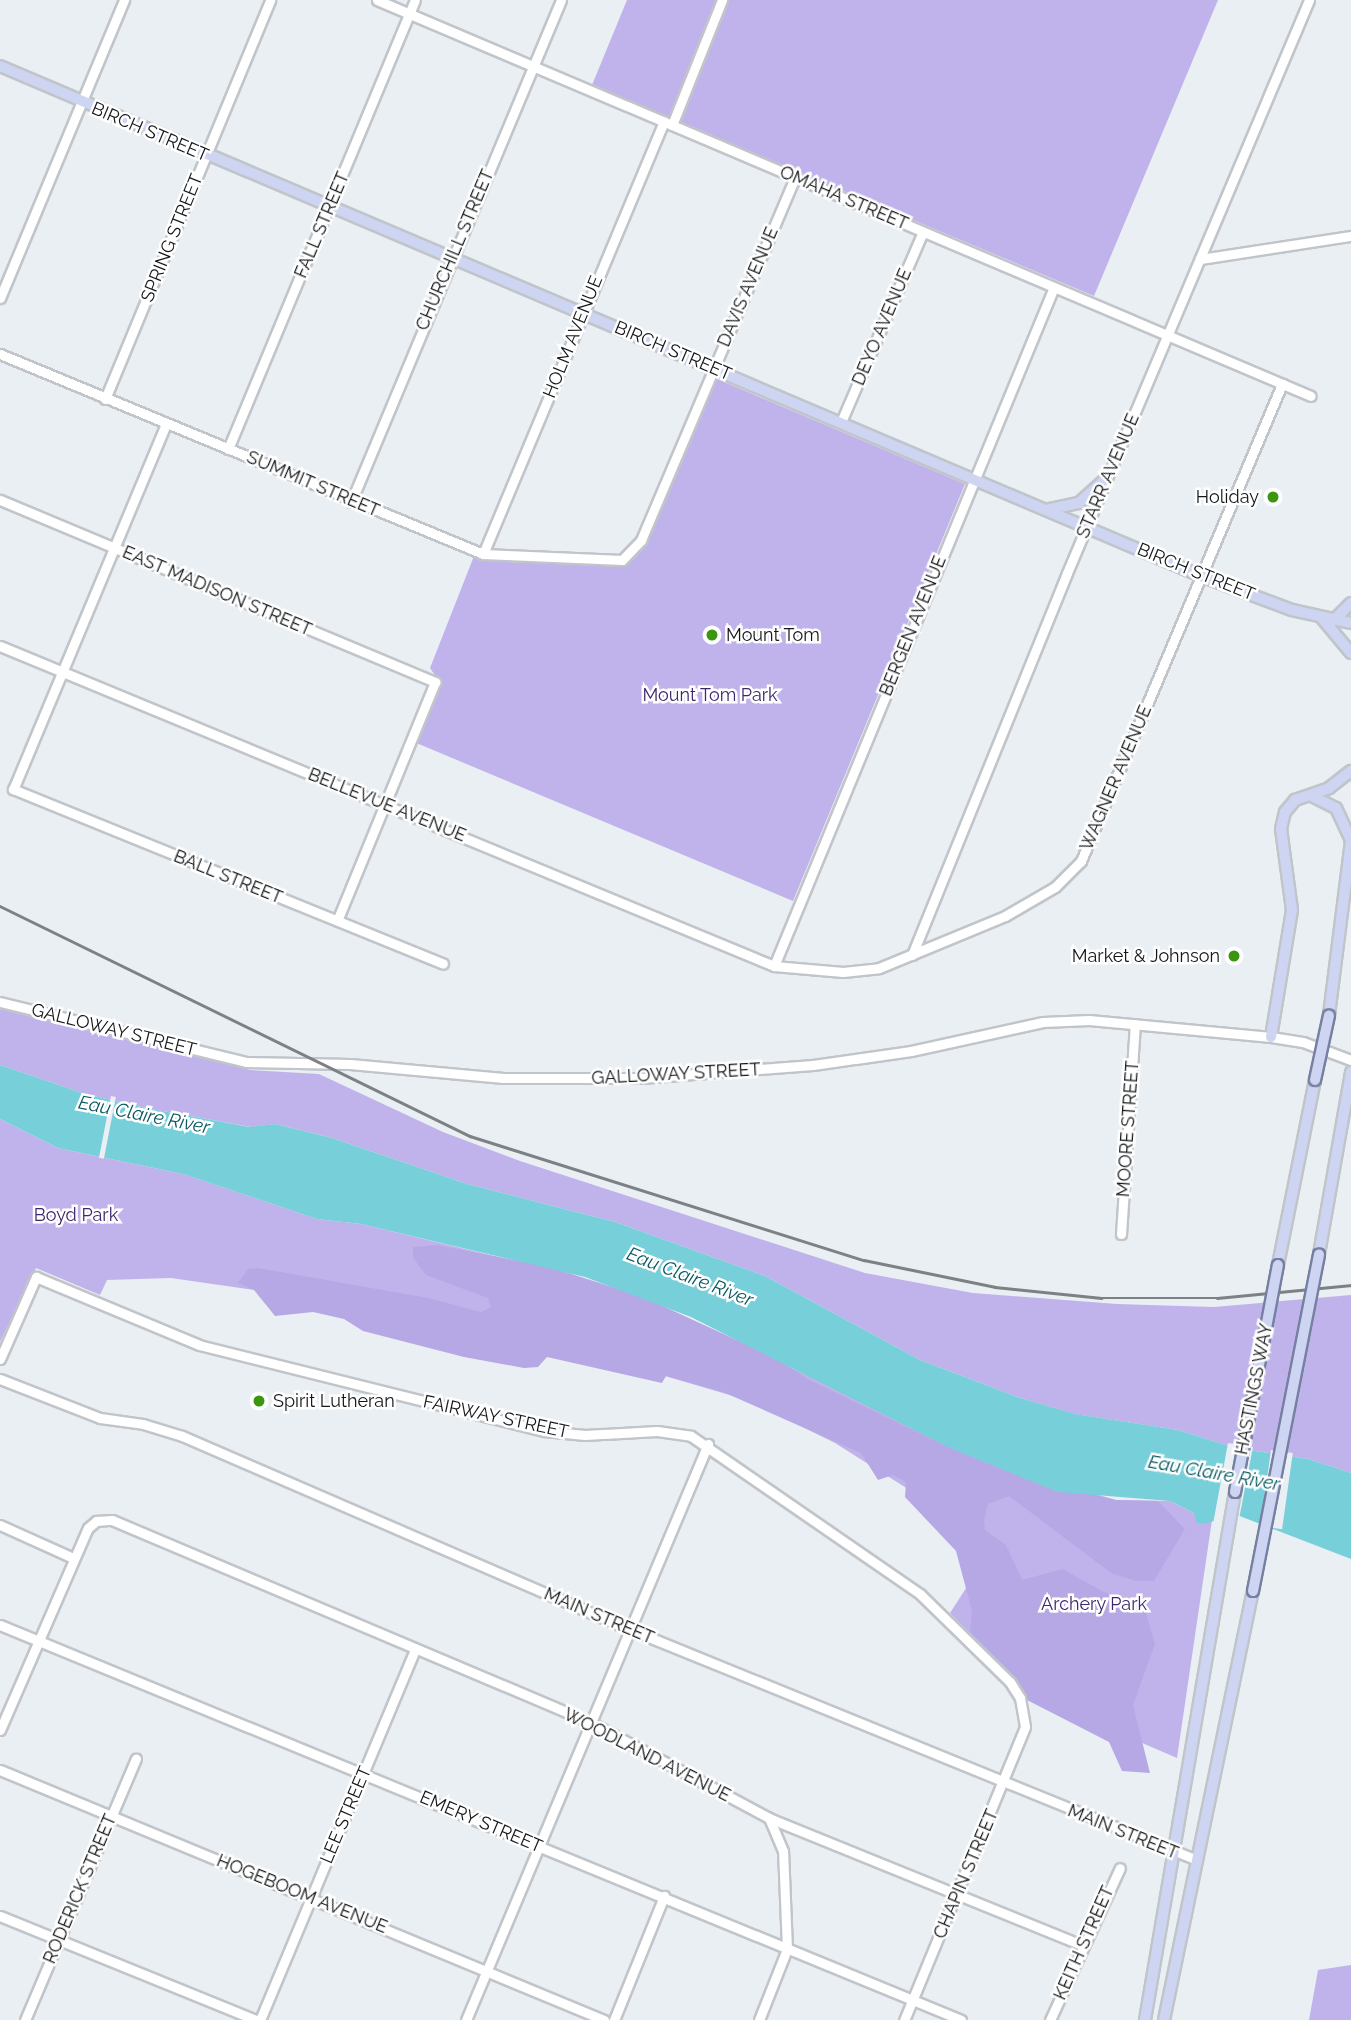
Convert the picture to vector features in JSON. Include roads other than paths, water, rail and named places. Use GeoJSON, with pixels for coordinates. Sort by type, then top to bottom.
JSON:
{"type":"FeatureCollection","features":[{"type":"Feature","properties":{"kind":"main road","name":"BIRCH STREET"},"geometry":{"type":"LineString","coordinates":[[0,66],[1201,576],[1321,617],[1351,624]]}},
{"type":"Feature","properties":{"kind":"main road"},"geometry":{"type":"LineString","coordinates":[[1045,508],[1070,507],[1107,478]]}},
{"type":"Feature","properties":{"kind":"main road"},"geometry":{"type":"LineString","coordinates":[[1335,620],[1351,603]]}},
{"type":"Feature","properties":{"kind":"main road"},"geometry":{"type":"LineString","coordinates":[[1321,617],[1351,653]]}},
{"type":"Feature","properties":{"kind":"main road"},"geometry":{"type":"LineString","coordinates":[[1270,1037],[1292,910],[1281,829],[1289,806],[1329,789],[1351,771]]}},
{"type":"Feature","properties":{"kind":"main road"},"geometry":{"type":"LineString","coordinates":[[1310,796],[1318,796],[1336,808],[1351,841]]}},
{"type":"Feature","properties":{"kind":"main road","name":"HASTINGS WAY"},"geometry":{"type":"LineString","coordinates":[[1145,2020],[1216,1590],[1329,1015],[1351,841]]}},
{"type":"Feature","properties":{"kind":"main road"},"geometry":{"type":"LineString","coordinates":[[1164,2020],[1253,1591],[1319,1254],[1351,1072]]}},
{"type":"Feature","properties":{"kind":"street"},"geometry":{"type":"LineString","coordinates":[[0,298],[124,0]]}},
{"type":"Feature","properties":{"kind":"street","name":"SPRING STREET"},"geometry":{"type":"LineString","coordinates":[[105,399],[270,0]]}},
{"type":"Feature","properties":{"kind":"street","name":"OMAHA STREET"},"geometry":{"type":"LineString","coordinates":[[377,0],[1311,396]]}},
{"type":"Feature","properties":{"kind":"street","name":"FALL STREET"},"geometry":{"type":"LineString","coordinates":[[228,449],[415,0]]}},
{"type":"Feature","properties":{"kind":"street","name":"CHURCHILL STREET"},"geometry":{"type":"LineString","coordinates":[[351,502],[561,0]]}},
{"type":"Feature","properties":{"kind":"street","name":"HOLM AVENUE"},"geometry":{"type":"LineString","coordinates":[[483,554],[583,313],[722,0]]}},
{"type":"Feature","properties":{"kind":"street","name":"STARR AVENUE"},"geometry":{"type":"LineString","coordinates":[[912,955],[1086,526],[1310,0]]}},
{"type":"Feature","properties":{"kind":"street","name":"DAVIS AVENUE"},"geometry":{"type":"LineString","coordinates":[[634,550],[794,177]]}},
{"type":"Feature","properties":{"kind":"street","name":"DEYO AVENUE"},"geometry":{"type":"LineString","coordinates":[[841,422],[923,232]]}},
{"type":"Feature","properties":{"kind":"street"},"geometry":{"type":"LineString","coordinates":[[1200,259],[1351,236]]}},
{"type":"Feature","properties":{"kind":"street","name":"BERGEN AVENUE"},"geometry":{"type":"LineString","coordinates":[[774,966],[1054,287]]}},
{"type":"Feature","properties":{"kind":"street","name":"SUMMIT STREET"},"geometry":{"type":"LineString","coordinates":[[0,354],[351,502],[483,554],[622,560],[634,550]]}},
{"type":"Feature","properties":{"kind":"street","name":"WAGNER AVENUE"},"geometry":{"type":"LineString","coordinates":[[774,966],[843,972],[879,968],[1005,916],[1055,887],[1081,861],[1282,384]]}},
{"type":"Feature","properties":{"kind":"street"},"geometry":{"type":"LineString","coordinates":[[63,673],[166,424]]}},
{"type":"Feature","properties":{"kind":"street","name":"EAST MADISON STREET"},"geometry":{"type":"LineString","coordinates":[[0,500],[435,682],[385,804]]}},
{"type":"Feature","properties":{"kind":"street","name":"BELLEVUE AVENUE"},"geometry":{"type":"LineString","coordinates":[[0,646],[774,966]]}},
{"type":"Feature","properties":{"kind":"street","name":"BALL STREET"},"geometry":{"type":"LineString","coordinates":[[63,673],[13,789],[443,964]]}},
{"type":"Feature","properties":{"kind":"street"},"geometry":{"type":"LineString","coordinates":[[337,921],[385,804]]}},
{"type":"Feature","properties":{"kind":"street","name":"GALLOWAY STREET"},"geometry":{"type":"LineString","coordinates":[[0,1002],[246,1062],[350,1064],[574,1080],[839,1062],[1043,1022],[1135,1024],[1270,1037],[1303,1042],[1351,1060]]}},
{"type":"Feature","properties":{"kind":"street","name":"MOORE STREET"},"geometry":{"type":"LineString","coordinates":[[1121,1234],[1135,1024]]}},
{"type":"Feature","properties":{"kind":"street","name":"FAIRWAY STREET"},"geometry":{"type":"LineString","coordinates":[[0,1359],[36,1277],[198,1345],[544,1431],[585,1435],[675,1432],[708,1444],[920,1594],[1010,1682],[1020,1698],[1025,1727]]}},
{"type":"Feature","properties":{"kind":"street","name":"MAIN STREET"},"geometry":{"type":"LineString","coordinates":[[0,1379],[100,1418],[143,1424],[182,1436],[629,1629],[1173,1853],[1197,1860]]}},
{"type":"Feature","properties":{"kind":"street"},"geometry":{"type":"LineString","coordinates":[[466,2020],[708,1444]]}},
{"type":"Feature","properties":{"kind":"street","name":"WOODLAND AVENUE"},"geometry":{"type":"LineString","coordinates":[[73,1558],[96,1521],[112,1520],[590,1722],[769,1818],[1082,1945]]}},
{"type":"Feature","properties":{"kind":"street"},"geometry":{"type":"LineString","coordinates":[[0,1525],[73,1558],[0,1730]]}},
{"type":"Feature","properties":{"kind":"street","name":"EMERY STREET"},"geometry":{"type":"LineString","coordinates":[[0,1625],[364,1772],[787,1950],[961,2020]]}},
{"type":"Feature","properties":{"kind":"street","name":"LEE STREET"},"geometry":{"type":"LineString","coordinates":[[258,2020],[415,1649]]}},
{"type":"Feature","properties":{"kind":"street","name":"CHAPIN STREET"},"geometry":{"type":"LineString","coordinates":[[904,2020],[1005,1783],[1025,1727]]}},
{"type":"Feature","properties":{"kind":"street","name":"RODERICK STREET"},"geometry":{"type":"LineString","coordinates":[[25,2020],[136,1759]]}},
{"type":"Feature","properties":{"kind":"street","name":"HOGEBOOM AVENUE"},"geometry":{"type":"LineString","coordinates":[[0,1770],[604,2020]]}},
{"type":"Feature","properties":{"kind":"street"},"geometry":{"type":"LineString","coordinates":[[759,2020],[787,1950],[783,1851],[769,1818]]}},
{"type":"Feature","properties":{"kind":"street","name":"KEITH STREET"},"geometry":{"type":"LineString","coordinates":[[1050,2020],[1082,1945],[1120,1868]]}},
{"type":"Feature","properties":{"kind":"street"},"geometry":{"type":"LineString","coordinates":[[614,2020],[664,1896]]}},
{"type":"Feature","properties":{"kind":"street"},"geometry":{"type":"LineString","coordinates":[[0,1916],[258,2020]]}},
{"type":"Feature","properties":{"kind":"water","name":"Eau Claire River"},"geometry":{"type":"Polygon","coordinates":[[[0,1065],[85,1094],[146,1108],[250,1127],[275,1124],[332,1138],[467,1184],[615,1222],[765,1276],[920,1360],[1020,1398],[1075,1414],[1178,1430],[1235,1448],[1308,1459],[1351,1473],[1351,1559],[1237,1515],[1203,1524],[1197,1523],[1194,1513],[1170,1501],[1058,1492],[950,1448],[691,1317],[585,1277],[361,1224],[317,1219],[183,1174],[58,1148],[0,1119],[0,1065]]]}},
{"type":"Feature","properties":{"kind":"railway"},"geometry":{"type":"LineString","coordinates":[[0,906],[470,1136],[864,1260],[995,1287],[1101,1298],[1217,1298],[1351,1285]]}},
{"type":"Feature","properties":{"kind":"place","name":"Holiday"},"geometry":{"type":"Point","coordinates":[1273,497]}},
{"type":"Feature","properties":{"kind":"place","name":"Mount Tom"},"geometry":{"type":"Point","coordinates":[712,635]}},
{"type":"Feature","properties":{"kind":"place","name":"Market & Johnson"},"geometry":{"type":"Point","coordinates":[1234,956]}},
{"type":"Feature","properties":{"kind":"place","name":"Spirit Lutheran"},"geometry":{"type":"Point","coordinates":[259,1401]}},
{"type":"Feature","properties":{"kind":"park label","name":"Mount Tom Park"},"geometry":{"type":"Point","coordinates":[710,695]}},
{"type":"Feature","properties":{"kind":"park label","name":"Boyd Park"},"geometry":{"type":"Point","coordinates":[76,1215]}},
{"type":"Feature","properties":{"kind":"park label","name":"Archery Park"},"geometry":{"type":"Point","coordinates":[1094,1604]}}]}
